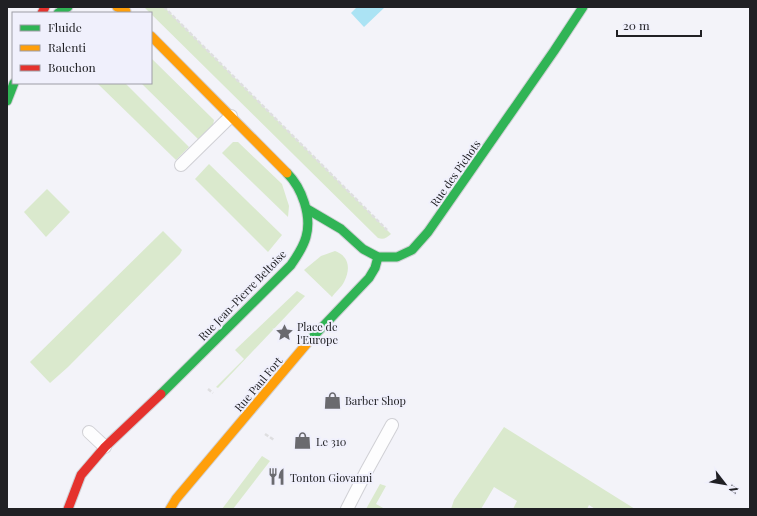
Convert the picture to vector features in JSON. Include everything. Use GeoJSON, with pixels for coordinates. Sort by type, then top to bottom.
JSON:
{"type":"FeatureCollection","features":[{"type":"Feature","properties":{"kind":"street"},"geometry":{"type":"LineString","coordinates":[[117,7],[126,10]]}},
{"type":"Feature","properties":{"kind":"street","name":"Rue des Pichots"},"geometry":{"type":"LineString","coordinates":[[378,258],[397,257],[412,250],[428,232],[583,7]]}},
{"type":"Feature","properties":{"kind":"street","name":"Rue Jean-Pierre Beltoise"},"geometry":{"type":"LineString","coordinates":[[68,509],[81,475],[105,447],[174,382],[291,265],[303,246],[308,229],[307,209],[300,191],[292,178],[152,37]]}},
{"type":"Feature","properties":{"kind":"street"},"geometry":{"type":"LineString","coordinates":[[7,101],[15,84]]}},
{"type":"Feature","properties":{"kind":"street"},"geometry":{"type":"LineString","coordinates":[[307,209],[341,229],[363,248],[378,258]]}},
{"type":"Feature","properties":{"kind":"street","name":"Rue Paul Fort"},"geometry":{"type":"LineString","coordinates":[[170,509],[176,499],[304,347],[369,278],[375,268],[378,258]]}},
{"type":"Feature","properties":{"kind":"lane"},"geometry":{"type":"LineString","coordinates":[[181,165],[230,116]]}},
{"type":"Feature","properties":{"kind":"lane"},"geometry":{"type":"LineString","coordinates":[[347,509],[392,425]]}},
{"type":"Feature","properties":{"kind":"lane"},"geometry":{"type":"LineString","coordinates":[[89,432],[105,447]]}},
{"type":"Feature","properties":{"kind":"path"},"geometry":{"type":"LineString","coordinates":[[164,7],[391,234]]}},
{"type":"Feature","properties":{"kind":"path"},"geometry":{"type":"LineString","coordinates":[[208,389],[213,393]]}},
{"type":"Feature","properties":{"kind":"green space"},"geometry":{"type":"Polygon","coordinates":[[[144,7],[164,7],[391,234],[382,239],[378,238],[152,15],[152,12],[149,12],[144,7]]]}},
{"type":"Feature","properties":{"kind":"green space"},"geometry":{"type":"Polygon","coordinates":[[[152,59],[214,120],[213,125],[198,139],[142,84],[152,84],[152,59]]]}},
{"type":"Feature","properties":{"kind":"green space"},"geometry":{"type":"Polygon","coordinates":[[[98,84],[126,84],[189,147],[176,160],[98,84]]]}},
{"type":"Feature","properties":{"kind":"green space"},"geometry":{"type":"Polygon","coordinates":[[[233,142],[238,142],[282,184],[289,206],[288,217],[222,153],[233,142]]]}},
{"type":"Feature","properties":{"kind":"green space"},"geometry":{"type":"Polygon","coordinates":[[[209,164],[282,235],[268,252],[195,179],[209,164]]]}},
{"type":"Feature","properties":{"kind":"green space"},"geometry":{"type":"Polygon","coordinates":[[[47,189],[70,212],[46,237],[24,212],[47,189]]]}},
{"type":"Feature","properties":{"kind":"green space"},"geometry":{"type":"Polygon","coordinates":[[[163,231],[182,250],[180,254],[68,367],[50,383],[30,362],[163,231]]]}},
{"type":"Feature","properties":{"kind":"green space"},"geometry":{"type":"Polygon","coordinates":[[[335,251],[340,253],[346,260],[348,272],[344,282],[332,297],[304,270],[321,256],[335,251]]]}},
{"type":"Feature","properties":{"kind":"green space"},"geometry":{"type":"Polygon","coordinates":[[[297,291],[305,296],[218,388],[216,387],[244,359],[235,350],[297,291]]]}},
{"type":"Feature","properties":{"kind":"green space"},"geometry":{"type":"Polygon","coordinates":[[[504,427],[635,509],[595,509],[589,505],[587,509],[513,509],[517,501],[494,487],[481,509],[451,509],[454,500],[504,427]]]}},
{"type":"Feature","properties":{"kind":"green space"},"geometry":{"type":"Polygon","coordinates":[[[262,456],[270,461],[233,509],[222,509],[262,456]]]}},
{"type":"Feature","properties":{"kind":"green space"},"geometry":{"type":"Polygon","coordinates":[[[380,484],[386,486],[376,504],[385,509],[366,509],[380,484]]]}},
{"type":"Feature","properties":{"kind":"water"},"geometry":{"type":"Polygon","coordinates":[[[357,7],[385,7],[364,27],[351,13],[357,7]]]}},
{"type":"Feature","properties":{"kind":"traffic: fast"},"geometry":{"type":"LineString","coordinates":[[60,12],[68,7]]}},
{"type":"Feature","properties":{"kind":"traffic: fast"},"geometry":{"type":"LineString","coordinates":[[307,209],[341,229],[363,249],[378,257],[397,257],[412,250],[428,232],[583,7]]}},
{"type":"Feature","properties":{"kind":"traffic: fast"},"geometry":{"type":"LineString","coordinates":[[7,101],[14,84]]}},
{"type":"Feature","properties":{"kind":"traffic: fast"},"geometry":{"type":"LineString","coordinates":[[161,394],[291,265],[300,252],[308,229],[307,211],[297,186],[287,173]]}},
{"type":"Feature","properties":{"kind":"traffic: fast"},"geometry":{"type":"LineString","coordinates":[[309,341],[369,278],[375,268],[378,257]]}},
{"type":"Feature","properties":{"kind":"traffic: slow"},"geometry":{"type":"LineString","coordinates":[[117,7],[126,11]]}},
{"type":"Feature","properties":{"kind":"traffic: slow"},"geometry":{"type":"LineString","coordinates":[[152,37],[287,173]]}},
{"type":"Feature","properties":{"kind":"traffic: slow"},"geometry":{"type":"LineString","coordinates":[[170,509],[176,499],[309,341]]}},
{"type":"Feature","properties":{"kind":"traffic: jam"},"geometry":{"type":"LineString","coordinates":[[42,12],[45,7]]}},
{"type":"Feature","properties":{"kind":"traffic: jam"},"geometry":{"type":"LineString","coordinates":[[68,509],[81,475],[105,447],[161,394]]}},
{"type":"Feature","properties":{"kind":"place","name":"Place de l'Europe"},"geometry":{"type":"Point","coordinates":[284,332]}},
{"type":"Feature","properties":{"kind":"place","name":"Barber Shop"},"geometry":{"type":"Point","coordinates":[332,400]}},
{"type":"Feature","properties":{"kind":"place","name":"Le 310"},"geometry":{"type":"Point","coordinates":[303,441]}},
{"type":"Feature","properties":{"kind":"place","name":"Tonton Giovanni"},"geometry":{"type":"Point","coordinates":[277,477]}}]}
